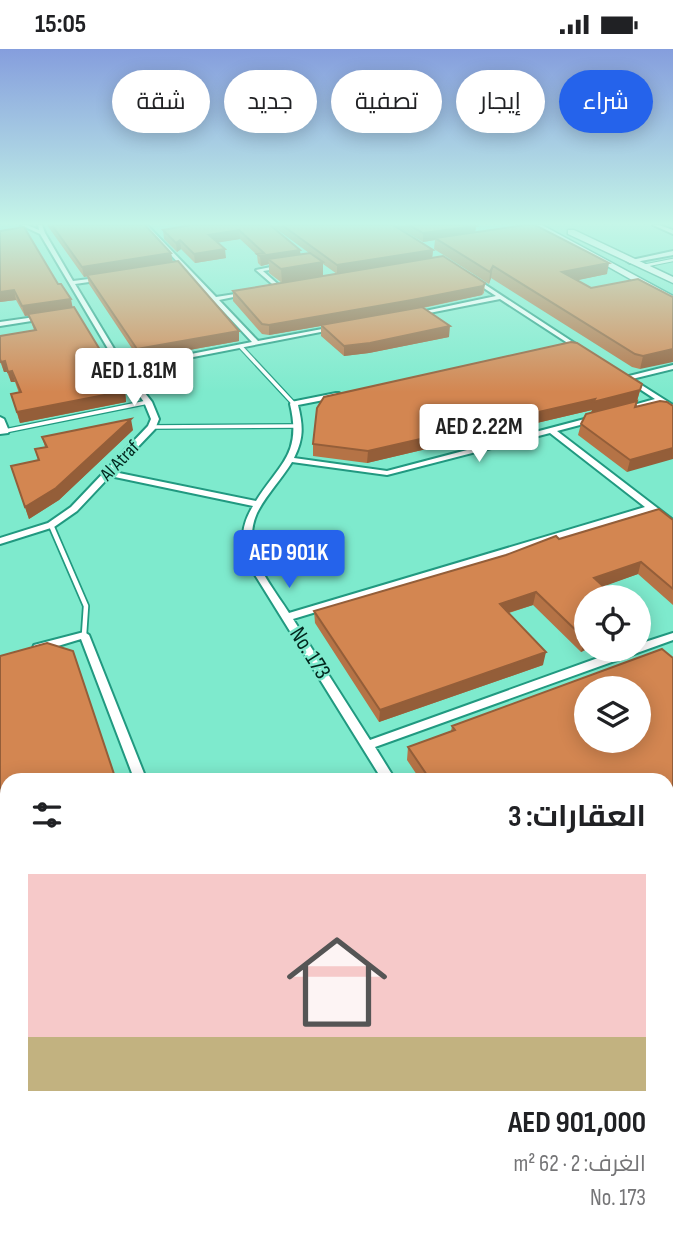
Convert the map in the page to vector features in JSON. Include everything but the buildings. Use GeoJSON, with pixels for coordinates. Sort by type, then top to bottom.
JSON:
{"type":"FeatureCollection","features":[{"type":"Feature","properties":{"kind":"main road"},"geometry":{"type":"LineString","coordinates":[[637,281],[673,300]]}},
{"type":"Feature","properties":{"kind":"street"},"geometry":{"type":"LineString","coordinates":[[71,283],[85,281]]}},
{"type":"Feature","properties":{"kind":"street"},"geometry":{"type":"LineString","coordinates":[[198,281],[257,344]]}},
{"type":"Feature","properties":{"kind":"street"},"geometry":{"type":"LineString","coordinates":[[271,281],[279,288]]}},
{"type":"Feature","properties":{"kind":"street"},"geometry":{"type":"LineString","coordinates":[[477,281],[594,358]]}},
{"type":"Feature","properties":{"kind":"street","name":"Al Atraf"},"geometry":{"type":"LineString","coordinates":[[0,541],[51,525],[74,509],[152,427],[155,419],[148,402],[123,369],[71,283]]}},
{"type":"Feature","properties":{"kind":"street"},"geometry":{"type":"LineString","coordinates":[[266,290],[293,286]]}},
{"type":"Feature","properties":{"kind":"street"},"geometry":{"type":"LineString","coordinates":[[215,299],[253,292]]}},
{"type":"Feature","properties":{"kind":"street"},"geometry":{"type":"LineString","coordinates":[[406,315],[502,297]]}},
{"type":"Feature","properties":{"kind":"street"},"geometry":{"type":"LineString","coordinates":[[76,313],[88,311]]}},
{"type":"Feature","properties":{"kind":"street"},"geometry":{"type":"LineString","coordinates":[[0,324],[50,317]]}},
{"type":"Feature","properties":{"kind":"street"},"geometry":{"type":"LineString","coordinates":[[123,369],[338,328]]}},
{"type":"Feature","properties":{"kind":"street"},"geometry":{"type":"LineString","coordinates":[[560,347],[573,344]]}},
{"type":"Feature","properties":{"kind":"street"},"geometry":{"type":"LineString","coordinates":[[627,378],[673,367]]}},
{"type":"Feature","properties":{"kind":"street"},"geometry":{"type":"LineString","coordinates":[[616,371],[673,408]]}},
{"type":"Feature","properties":{"kind":"street"},"geometry":{"type":"LineString","coordinates":[[294,404],[347,393]]}},
{"type":"Feature","properties":{"kind":"street"},"geometry":{"type":"LineString","coordinates":[[612,413],[661,400]]}},
{"type":"Feature","properties":{"kind":"street","name":"No. 173"},"geometry":{"type":"LineString","coordinates":[[294,404],[300,426],[292,460],[256,503],[246,533],[252,562],[385,773]]}},
{"type":"Feature","properties":{"kind":"street"},"geometry":{"type":"LineString","coordinates":[[292,460],[387,473],[600,417]]}},
{"type":"Feature","properties":{"kind":"street"},"geometry":{"type":"LineString","coordinates":[[0,419],[3,432]]}},
{"type":"Feature","properties":{"kind":"street"},"geometry":{"type":"LineString","coordinates":[[551,430],[673,524]]}},
{"type":"Feature","properties":{"kind":"street"},"geometry":{"type":"LineString","coordinates":[[109,473],[256,503]]}},
{"type":"Feature","properties":{"kind":"street"},"geometry":{"type":"LineString","coordinates":[[288,617],[651,508]]}},
{"type":"Feature","properties":{"kind":"street"},"geometry":{"type":"LineString","coordinates":[[24,652],[84,635],[138,773]]}},
{"type":"Feature","properties":{"kind":"street"},"geometry":{"type":"LineString","coordinates":[[651,644],[673,636]]}},
{"type":"Feature","properties":{"kind":"street"},"geometry":{"type":"LineString","coordinates":[[368,745],[601,662]]}},
{"type":"Feature","properties":{"kind":"lane","name":"No. 173"},"geometry":{"type":"LineString","coordinates":[[241,347],[294,404]]}},
{"type":"Feature","properties":{"kind":"lane"},"geometry":{"type":"LineString","coordinates":[[3,432],[148,402]]}},
{"type":"Feature","properties":{"kind":"lane"},"geometry":{"type":"LineString","coordinates":[[152,427],[300,426]]}},
{"type":"Feature","properties":{"kind":"lane"},"geometry":{"type":"LineString","coordinates":[[51,525],[86,606],[84,635]]}}]}
